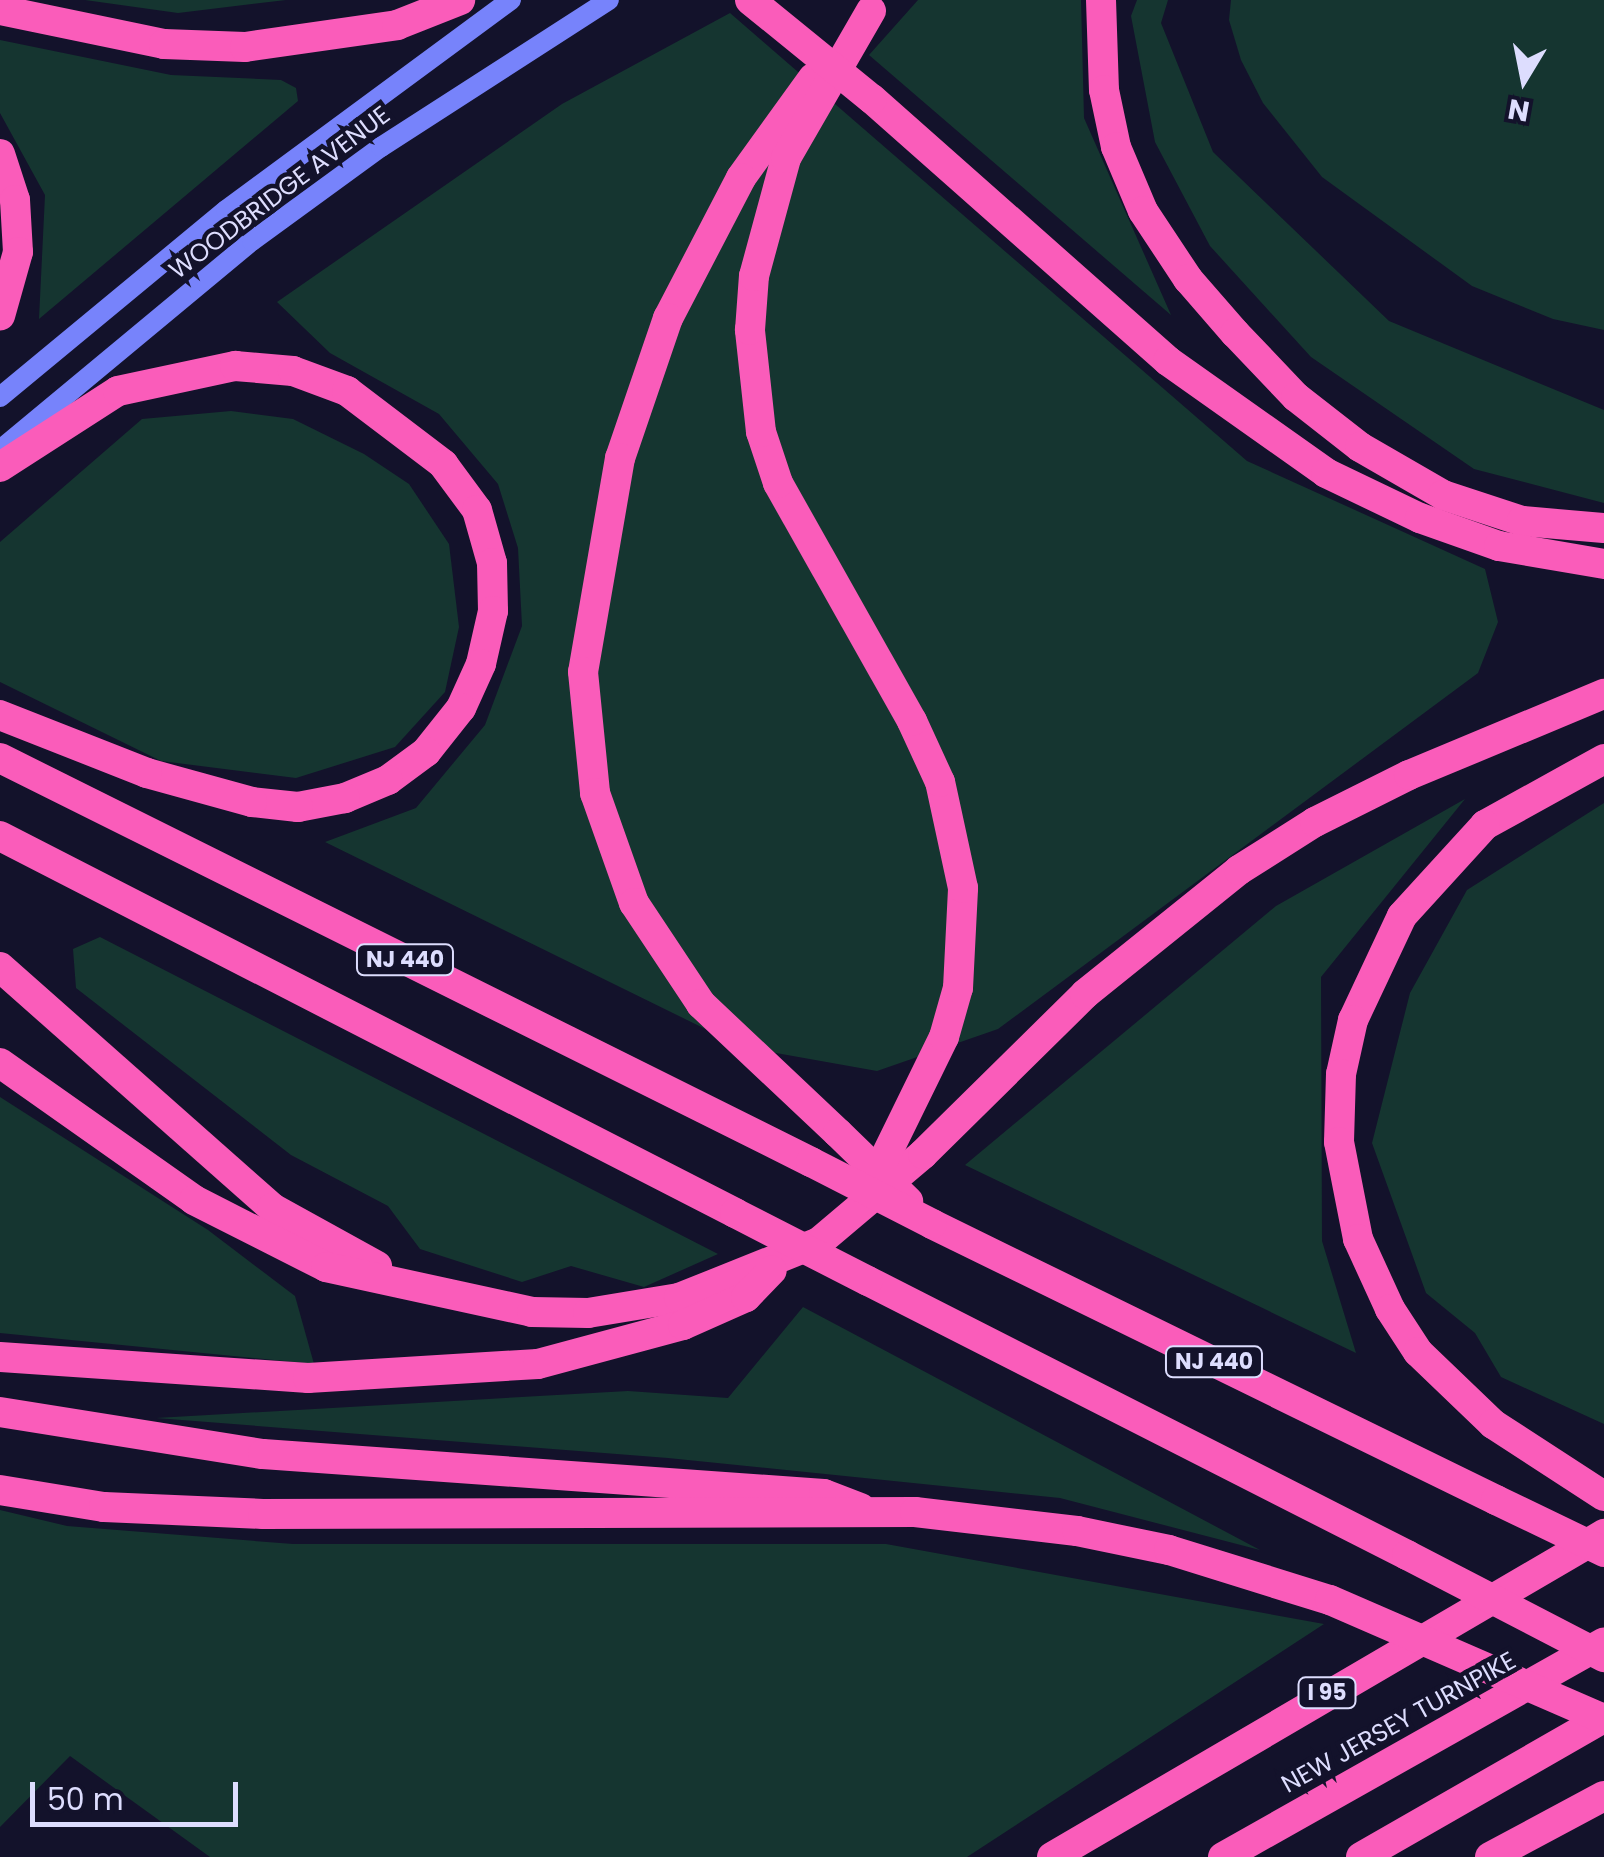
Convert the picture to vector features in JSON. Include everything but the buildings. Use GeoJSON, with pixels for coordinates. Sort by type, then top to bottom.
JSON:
{"type":"FeatureCollection","features":[{"type":"Feature","properties":{"kind":"highway"},"geometry":{"type":"LineString","coordinates":[[0,10],[164,44],[246,47],[397,25],[460,0]]}},
{"type":"Feature","properties":{"kind":"highway"},"geometry":{"type":"LineString","coordinates":[[750,0],[872,99],[1168,362],[1326,473],[1420,518],[1500,546],[1604,564]]}},
{"type":"Feature","properties":{"kind":"highway"},"geometry":{"type":"LineString","coordinates":[[1101,0],[1104,90],[1116,147],[1144,211],[1188,279],[1235,333],[1296,396],[1360,447],[1443,496],[1522,520],[1604,528]]}},
{"type":"Feature","properties":{"kind":"highway"},"geometry":{"type":"LineString","coordinates":[[876,6],[782,114],[698,253],[668,318],[620,458],[583,672],[595,793],[634,903],[701,1004],[932,1224]]}},
{"type":"Feature","properties":{"kind":"highway"},"geometry":{"type":"LineString","coordinates":[[850,1217],[883,1168],[944,1037],[958,988],[963,888],[940,782],[912,721],[778,484],[761,432],[750,330],[754,276],[786,158],[876,6]]}},
{"type":"Feature","properties":{"kind":"highway"},"geometry":{"type":"LineString","coordinates":[[0,154],[15,200],[18,252],[0,316]]}},
{"type":"Feature","properties":{"kind":"highway"},"geometry":{"type":"LineString","coordinates":[[0,467],[118,391],[234,366],[293,372],[347,391],[400,425],[443,464],[477,510],[492,563],[492,611],[482,664],[461,708],[426,752],[388,780],[344,798],[298,807],[252,802],[146,773],[0,716]]}},
{"type":"Feature","properties":{"kind":"highway"},"geometry":{"type":"LineString","coordinates":[[0,1356],[130,1371],[308,1378],[538,1364],[683,1325],[746,1297],[780,1262],[850,1217],[1085,994],[1239,870],[1315,822],[1409,775],[1604,694]]}},
{"type":"Feature","properties":{"kind":"highway","name":"NJ 440"},"geometry":{"type":"LineString","coordinates":[[0,758],[932,1224],[1604,1552]]}},
{"type":"Feature","properties":{"kind":"highway"},"geometry":{"type":"LineString","coordinates":[[1604,759],[1486,825],[1440,868],[1402,916],[1353,1020],[1341,1074],[1339,1142],[1358,1239],[1390,1310],[1418,1352],[1493,1424],[1604,1496]]}},
{"type":"Feature","properties":{"kind":"highway","name":"NJ 440"},"geometry":{"type":"LineString","coordinates":[[0,836],[1604,1657]]}},
{"type":"Feature","properties":{"kind":"highway"},"geometry":{"type":"LineString","coordinates":[[0,967],[272,1208],[424,1289]]}},
{"type":"Feature","properties":{"kind":"highway"},"geometry":{"type":"LineString","coordinates":[[0,1062],[180,1190],[256,1235],[326,1267],[532,1312],[588,1313],[679,1298],[780,1262]]}},
{"type":"Feature","properties":{"kind":"highway"},"geometry":{"type":"LineString","coordinates":[[0,1412],[244,1452],[824,1494],[860,1508],[1077,1531],[1254,1572],[1330,1600],[1604,1719]]}},
{"type":"Feature","properties":{"kind":"highway"},"geometry":{"type":"LineString","coordinates":[[0,1490],[104,1507],[247,1514],[820,1516],[860,1508]]}},
{"type":"Feature","properties":{"kind":"highway","name":"I 95"},"geometry":{"type":"LineString","coordinates":[[1052,1857],[1604,1534]]}},
{"type":"Feature","properties":{"kind":"highway","name":"NEW JERSEY TURNPIKE"},"geometry":{"type":"LineString","coordinates":[[1223,1857],[1604,1642]]}},
{"type":"Feature","properties":{"kind":"highway"},"geometry":{"type":"LineString","coordinates":[[1361,1857],[1604,1719]]}},
{"type":"Feature","properties":{"kind":"highway"},"geometry":{"type":"LineString","coordinates":[[1490,1857],[1604,1796]]}},
{"type":"Feature","properties":{"kind":"main road","name":"WOODBRIDGE AVENUE"},"geometry":{"type":"LineString","coordinates":[[0,397],[226,210],[511,0]]}},
{"type":"Feature","properties":{"kind":"main road","name":"WOODBRIDGE AVENUE"},"geometry":{"type":"LineString","coordinates":[[0,450],[252,241],[381,147],[608,0]]}},
{"type":"Feature","properties":{"kind":"green space"},"geometry":{"type":"Polygon","coordinates":[[[85,0],[286,0],[178,13],[85,0]]]}},
{"type":"Feature","properties":{"kind":"green space"},"geometry":{"type":"Polygon","coordinates":[[[918,0],[1081,0],[1084,118],[1171,315],[869,55],[918,0]]]}},
{"type":"Feature","properties":{"kind":"green space"},"geometry":{"type":"Polygon","coordinates":[[[1137,0],[1168,0],[1161,23],[1213,152],[1389,321],[1604,410],[1604,503],[1474,469],[1311,357],[1210,246],[1155,142],[1131,16],[1137,0]]]}},
{"type":"Feature","properties":{"kind":"green space"},"geometry":{"type":"Polygon","coordinates":[[[1231,0],[1604,0],[1604,330],[1553,319],[1472,286],[1322,177],[1263,103],[1241,60],[1229,20],[1231,0]]]}},
{"type":"Feature","properties":{"kind":"green space"},"geometry":{"type":"Polygon","coordinates":[[[730,13],[1247,461],[1485,569],[1498,622],[1478,673],[998,1029],[877,1071],[742,1047],[325,842],[416,808],[485,725],[522,626],[518,548],[498,484],[439,414],[330,353],[277,302],[562,104],[730,13]]]}},
{"type":"Feature","properties":{"kind":"green space"},"geometry":{"type":"Polygon","coordinates":[[[0,40],[171,75],[281,80],[296,88],[298,101],[39,319],[45,195],[0,113],[0,40]]]}},
{"type":"Feature","properties":{"kind":"green space"},"geometry":{"type":"Polygon","coordinates":[[[231,411],[293,419],[364,454],[409,484],[449,544],[459,627],[445,692],[395,747],[296,778],[161,761],[0,682],[0,542],[142,419],[231,411]]]}},
{"type":"Feature","properties":{"kind":"green space"},"geometry":{"type":"Polygon","coordinates":[[[1465,799],[1321,977],[1322,1241],[1356,1353],[965,1165],[1276,906],[1465,799]]]}},
{"type":"Feature","properties":{"kind":"green space"},"geometry":{"type":"Polygon","coordinates":[[[1604,803],[1604,1424],[1501,1377],[1475,1333],[1426,1293],[1372,1143],[1410,993],[1467,890],[1604,803]]]}},
{"type":"Feature","properties":{"kind":"green space"},"geometry":{"type":"Polygon","coordinates":[[[100,937],[718,1254],[644,1287],[571,1266],[522,1282],[420,1249],[388,1206],[291,1155],[76,988],[73,949],[100,937]]]}},
{"type":"Feature","properties":{"kind":"green space"},"geometry":{"type":"Polygon","coordinates":[[[0,1097],[208,1230],[295,1296],[314,1364],[0,1333],[0,1097]]]}},
{"type":"Feature","properties":{"kind":"green space"},"geometry":{"type":"Polygon","coordinates":[[[803,1307],[1260,1550],[1060,1498],[668,1458],[156,1418],[628,1391],[728,1398],[803,1307]]]}},
{"type":"Feature","properties":{"kind":"green space"},"geometry":{"type":"Polygon","coordinates":[[[0,1510],[67,1526],[293,1544],[886,1544],[1324,1624],[967,1857],[210,1857],[70,1756],[0,1827],[0,1510]]]}}]}
